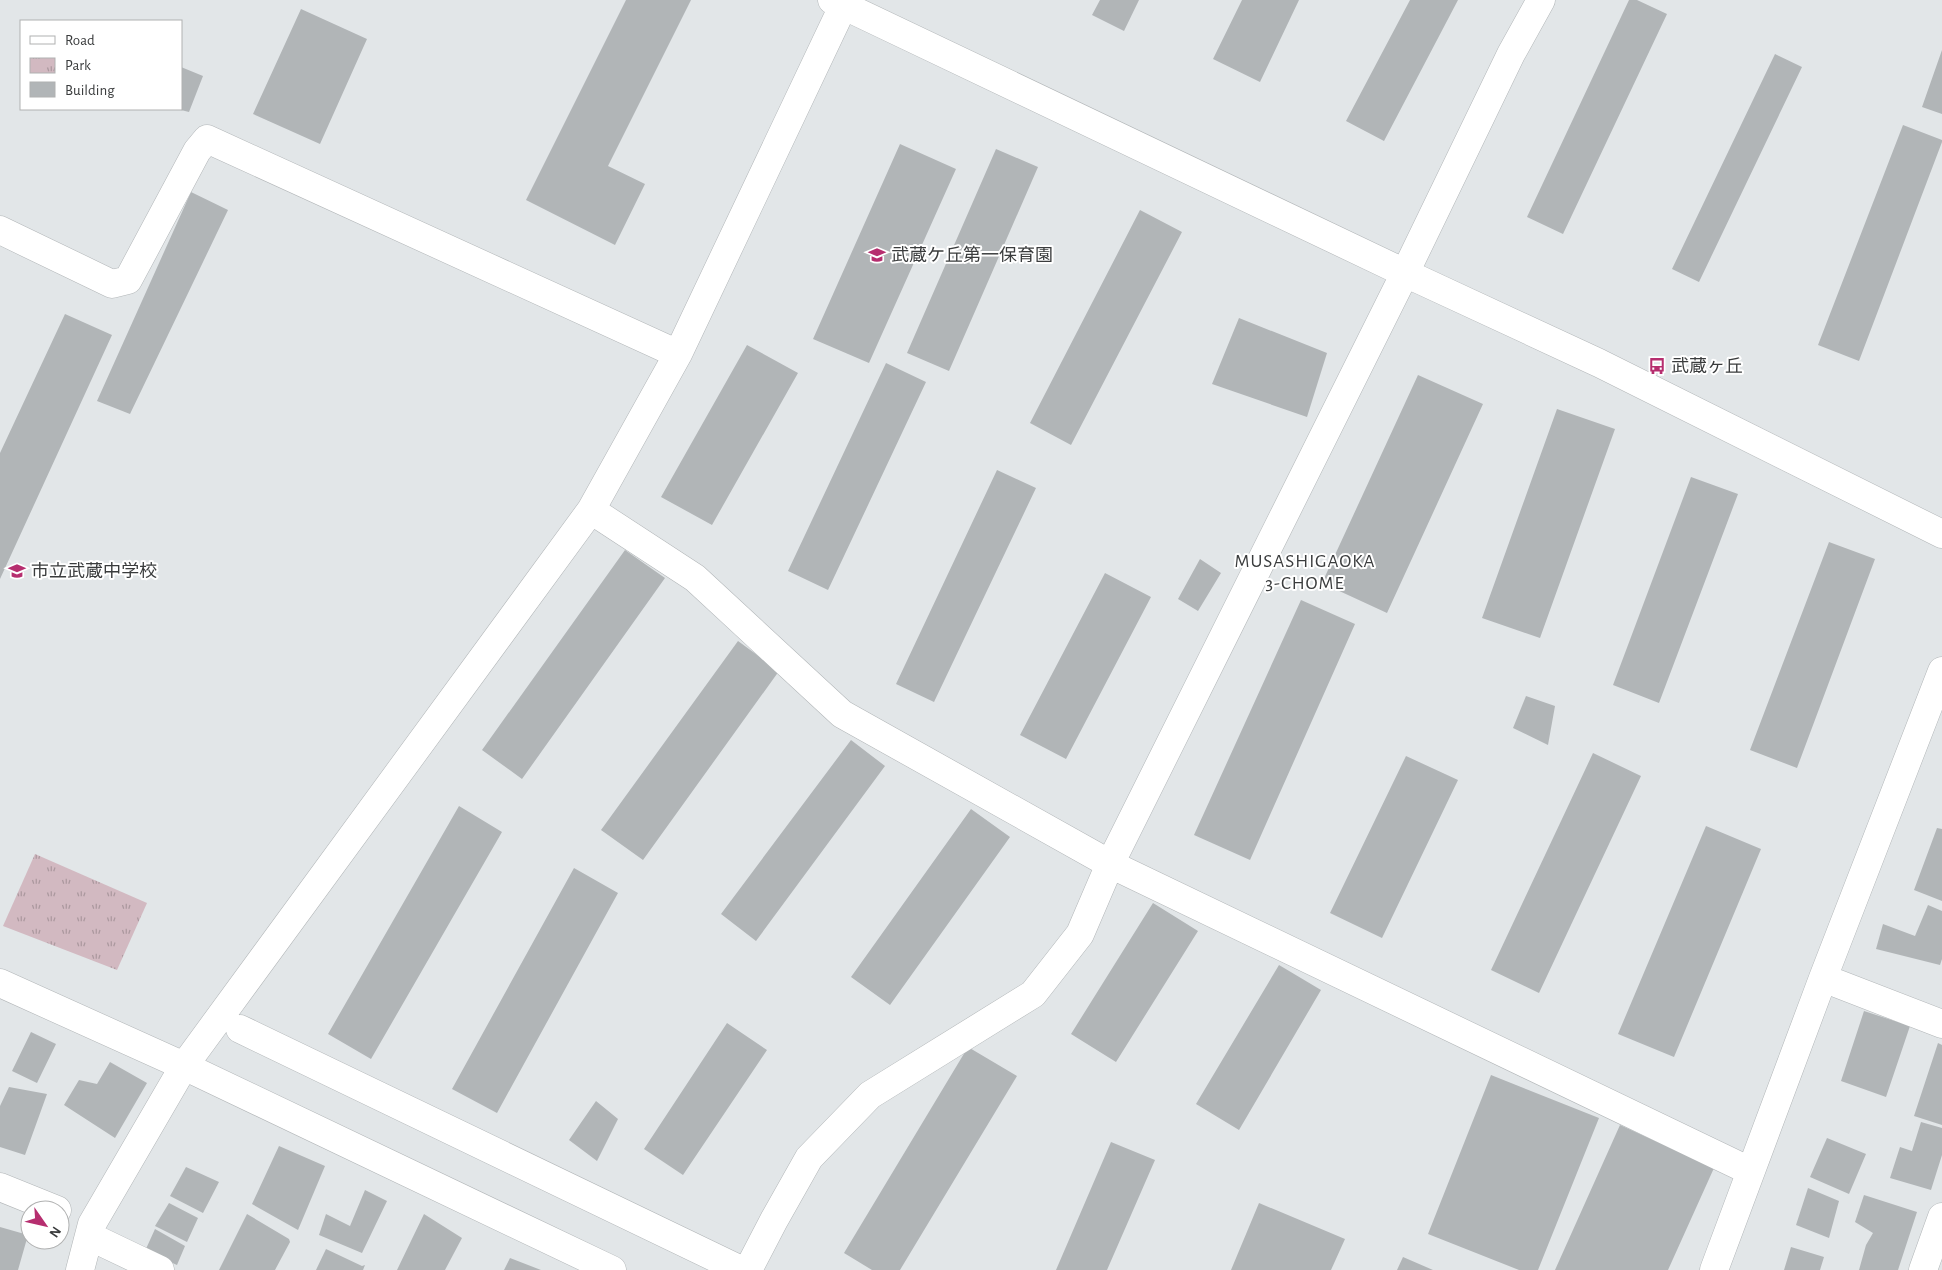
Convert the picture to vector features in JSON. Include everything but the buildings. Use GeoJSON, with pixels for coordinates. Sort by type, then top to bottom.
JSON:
{"type":"FeatureCollection","features":[{"type":"Feature","properties":{"kind":"street"},"geometry":{"type":"LineString","coordinates":[[748,1270],[809,1158],[870,1095],[1033,994],[1080,934],[1110,864],[1405,273],[1499,80],[1541,0]]}},
{"type":"Feature","properties":{"kind":"street"},"geometry":{"type":"LineString","coordinates":[[80,1270],[91,1230],[184,1066],[591,510],[678,354],[841,2],[1405,273],[1599,363],[1942,534]]}},
{"type":"Feature","properties":{"kind":"street"},"geometry":{"type":"LineString","coordinates":[[0,230],[112,284],[128,280],[196,151],[207,139],[678,354]]}},
{"type":"Feature","properties":{"kind":"street"},"geometry":{"type":"LineString","coordinates":[[591,510],[695,578],[842,714],[1110,864],[1750,1171]]}},
{"type":"Feature","properties":{"kind":"street"},"geometry":{"type":"LineString","coordinates":[[1714,1270],[1823,978],[1942,671]]}},
{"type":"Feature","properties":{"kind":"street"},"geometry":{"type":"LineString","coordinates":[[1823,978],[1942,1024]]}},
{"type":"Feature","properties":{"kind":"street"},"geometry":{"type":"LineString","coordinates":[[0,983],[184,1066],[612,1270]]}},
{"type":"Feature","properties":{"kind":"street"},"geometry":{"type":"LineString","coordinates":[[240,1029],[741,1270]]}},
{"type":"Feature","properties":{"kind":"street"},"geometry":{"type":"LineString","coordinates":[[0,1187],[32,1200]]}},
{"type":"Feature","properties":{"kind":"street"},"geometry":{"type":"LineString","coordinates":[[1923,1270],[1942,1217]]}},
{"type":"Feature","properties":{"kind":"street"},"geometry":{"type":"LineString","coordinates":[[70,1218],[160,1270]]}},
{"type":"Feature","properties":{"kind":"green space"},"geometry":{"type":"Polygon","coordinates":[[[35,854],[147,903],[117,970],[3,926],[35,854]]]}},
{"type":"Feature","properties":{"kind":"place","name":"武蔵ケ丘第一保育園"},"geometry":{"type":"Point","coordinates":[877,255]}},
{"type":"Feature","properties":{"kind":"place","name":"武蔵ヶ丘"},"geometry":{"type":"Point","coordinates":[1657,366]}},
{"type":"Feature","properties":{"kind":"place","name":"市立武蔵中学校"},"geometry":{"type":"Point","coordinates":[17,571]}},
{"type":"Feature","properties":{"kind":"district","name":"MUSASHIGAOKA 3-CHOME"},"geometry":{"type":"Point","coordinates":[1305,571]}}]}
